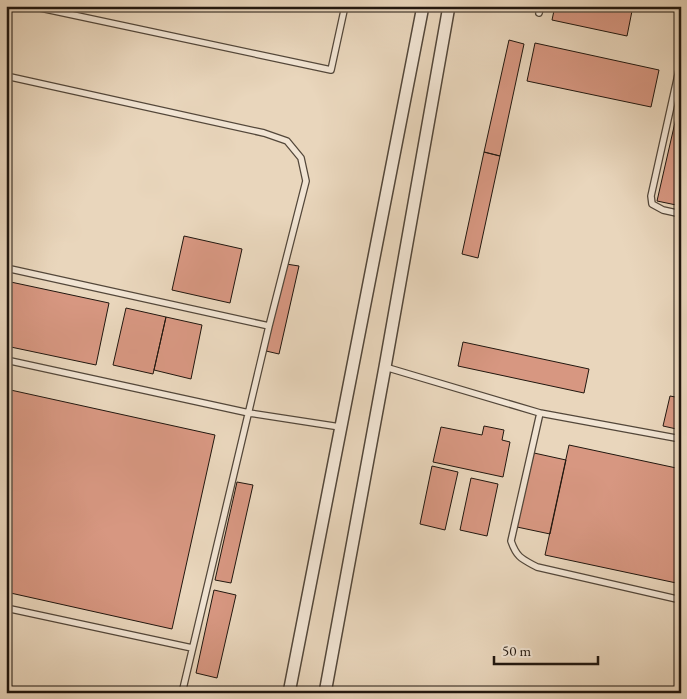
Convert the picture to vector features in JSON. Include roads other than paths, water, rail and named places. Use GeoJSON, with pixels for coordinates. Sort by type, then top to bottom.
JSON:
{"type":"FeatureCollection","features":[{"type":"Feature","properties":{"kind":"street"},"geometry":{"type":"LineString","coordinates":[[289,693],[423,6]]}},
{"type":"Feature","properties":{"kind":"street"},"geometry":{"type":"LineString","coordinates":[[325,693],[449,6]]}},
{"type":"Feature","properties":{"kind":"lane"},"geometry":{"type":"LineString","coordinates":[[31,6],[331,70],[345,6]]}},
{"type":"Feature","properties":{"kind":"lane"},"geometry":{"type":"LineString","coordinates":[[681,61],[651,196],[652,204],[663,210],[681,214]]}},
{"type":"Feature","properties":{"kind":"lane"},"geometry":{"type":"LineString","coordinates":[[6,76],[264,133],[287,141],[301,158],[306,180],[269,326],[182,693]]}},
{"type":"Feature","properties":{"kind":"lane"},"geometry":{"type":"LineString","coordinates":[[6,268],[269,326]]}},
{"type":"Feature","properties":{"kind":"lane"},"geometry":{"type":"LineString","coordinates":[[6,360],[249,413],[340,427]]}},
{"type":"Feature","properties":{"kind":"lane"},"geometry":{"type":"LineString","coordinates":[[385,367],[540,412],[681,438]]}},
{"type":"Feature","properties":{"kind":"lane"},"geometry":{"type":"LineString","coordinates":[[540,412],[511,541],[515,552],[522,559],[537,567],[681,600]]}},
{"type":"Feature","properties":{"kind":"lane"},"geometry":{"type":"LineString","coordinates":[[6,608],[192,648]]}}]}
